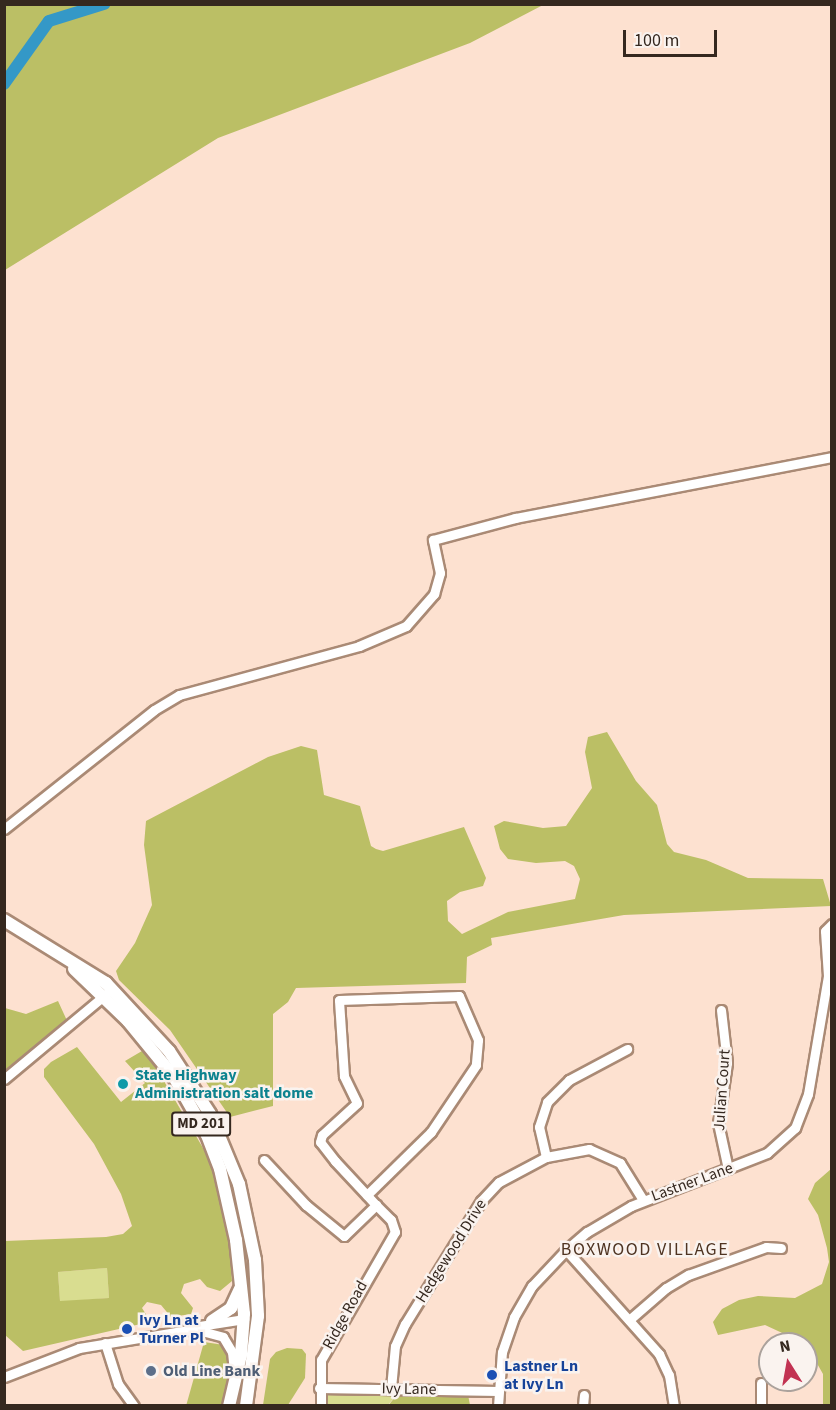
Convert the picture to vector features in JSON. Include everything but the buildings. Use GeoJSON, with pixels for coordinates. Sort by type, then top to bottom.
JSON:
{"type":"FeatureCollection","features":[{"type":"Feature","properties":{"kind":"main road","name":"MD 201"},"geometry":{"type":"LineString","coordinates":[[4,920],[108,992],[186,1075],[210,1114],[235,1169],[249,1222],[257,1273],[255,1348],[246,1406]]}},
{"type":"Feature","properties":{"kind":"main road","name":"MD 201"},"geometry":{"type":"LineString","coordinates":[[108,992],[174,1077],[207,1135],[229,1202],[242,1279],[244,1319],[229,1406]]}},
{"type":"Feature","properties":{"kind":"main road"},"geometry":{"type":"LineString","coordinates":[[212,1322],[231,1308],[242,1279]]}},
{"type":"Feature","properties":{"kind":"main road"},"geometry":{"type":"LineString","coordinates":[[244,1319],[251,1327],[255,1348]]}},
{"type":"Feature","properties":{"kind":"street"},"geometry":{"type":"LineString","coordinates":[[4,829],[154,710],[179,695],[359,646],[406,626],[434,594],[440,573],[433,540],[515,518],[831,456]]}},
{"type":"Feature","properties":{"kind":"street","name":"Lastner Lane"},"geometry":{"type":"LineString","coordinates":[[498,1406],[502,1352],[514,1317],[532,1286],[566,1250],[603,1221],[643,1200],[728,1169],[783,1142],[804,1110],[828,976],[828,927]]}},
{"type":"Feature","properties":{"kind":"street"},"geometry":{"type":"LineString","coordinates":[[4,1079],[108,992]]}},
{"type":"Feature","properties":{"kind":"street"},"geometry":{"type":"LineString","coordinates":[[264,1160],[306,1205],[344,1236],[376,1205],[367,1195],[320,1142],[322,1135],[357,1103],[344,1076],[339,1000],[459,996],[478,1040],[477,1065],[431,1132],[367,1195]]}},
{"type":"Feature","properties":{"kind":"street","name":"Julian Court"},"geometry":{"type":"LineString","coordinates":[[721,1010],[727,1063],[718,1130],[728,1169]]}},
{"type":"Feature","properties":{"kind":"street"},"geometry":{"type":"LineString","coordinates":[[546,1157],[539,1127],[547,1102],[569,1080],[627,1049]]}},
{"type":"Feature","properties":{"kind":"street","name":"Hedgewood Drive"},"geometry":{"type":"LineString","coordinates":[[391,1388],[399,1337],[481,1201],[513,1172],[546,1157],[581,1149],[607,1154],[630,1174],[643,1200]]}},
{"type":"Feature","properties":{"kind":"street","name":"Ridge Road"},"geometry":{"type":"LineString","coordinates":[[321,1406],[320,1370],[326,1349],[395,1232],[391,1220],[376,1205]]}},
{"type":"Feature","properties":{"kind":"street"},"geometry":{"type":"LineString","coordinates":[[629,1320],[666,1288],[688,1275],[766,1247],[781,1248]]}},
{"type":"Feature","properties":{"kind":"street"},"geometry":{"type":"LineString","coordinates":[[566,1250],[663,1360],[671,1382],[674,1406]]}},
{"type":"Feature","properties":{"kind":"street"},"geometry":{"type":"LineString","coordinates":[[4,1377],[55,1355],[212,1322],[244,1319]]}},
{"type":"Feature","properties":{"kind":"street"},"geometry":{"type":"LineString","coordinates":[[176,1331],[205,1330],[223,1337],[232,1352],[234,1381]]}},
{"type":"Feature","properties":{"kind":"street"},"geometry":{"type":"LineString","coordinates":[[105,1343],[118,1384],[134,1406]]}},
{"type":"Feature","properties":{"kind":"street","name":"Ivy Lane"},"geometry":{"type":"LineString","coordinates":[[319,1388],[498,1391]]}},
{"type":"Feature","properties":{"kind":"street"},"geometry":{"type":"LineString","coordinates":[[583,1406],[584,1395]]}},
{"type":"Feature","properties":{"kind":"green space"},"geometry":{"type":"Polygon","coordinates":[[[5,4],[543,5],[470,43],[218,138],[5,270],[5,4]]]}},
{"type":"Feature","properties":{"kind":"green space"},"geometry":{"type":"Polygon","coordinates":[[[607,732],[636,781],[657,805],[667,844],[674,852],[706,860],[748,878],[823,879],[831,906],[624,915],[491,938],[492,945],[467,957],[466,983],[296,988],[288,1002],[273,1014],[273,1106],[230,1117],[170,1030],[119,980],[116,971],[135,943],[152,905],[144,845],[146,821],[268,757],[301,746],[317,750],[324,795],[360,806],[371,846],[376,849],[383,851],[464,827],[486,878],[483,886],[460,892],[447,901],[448,921],[462,934],[508,912],[575,899],[580,879],[574,866],[565,861],[536,863],[508,859],[500,849],[494,826],[504,821],[543,828],[566,826],[592,788],[585,752],[588,737],[607,732]]]}},
{"type":"Feature","properties":{"kind":"green space"},"geometry":{"type":"Polygon","coordinates":[[[58,1001],[69,1025],[5,1079],[5,1008],[26,1014],[58,1001]]]}},
{"type":"Feature","properties":{"kind":"green space"},"geometry":{"type":"Polygon","coordinates":[[[77,1047],[121,1102],[145,1083],[125,1061],[142,1051],[154,1064],[210,1160],[230,1249],[232,1281],[220,1291],[207,1287],[200,1279],[184,1284],[181,1293],[193,1308],[191,1314],[171,1317],[161,1305],[147,1302],[142,1308],[149,1319],[145,1323],[23,1351],[5,1335],[5,1241],[106,1237],[123,1234],[132,1226],[121,1194],[94,1144],[44,1077],[44,1069],[51,1062],[77,1047]],[[107,1268],[58,1272],[60,1301],[109,1298],[107,1268]]]}},
{"type":"Feature","properties":{"kind":"green space"},"geometry":{"type":"Polygon","coordinates":[[[831,1169],[832,1405],[823,1406],[823,1374],[818,1365],[818,1332],[780,1332],[765,1325],[718,1335],[713,1322],[722,1309],[739,1300],[758,1296],[795,1298],[822,1284],[829,1262],[818,1215],[808,1199],[815,1183],[831,1169]]]}},
{"type":"Feature","properties":{"kind":"green space"},"geometry":{"type":"Polygon","coordinates":[[[107,1268],[109,1298],[60,1302],[58,1272],[107,1268]]]}},
{"type":"Feature","properties":{"kind":"green space"},"geometry":{"type":"Polygon","coordinates":[[[204,1342],[224,1345],[231,1365],[224,1397],[221,1405],[186,1406],[204,1342]]]}},
{"type":"Feature","properties":{"kind":"green space"},"geometry":{"type":"Polygon","coordinates":[[[287,1348],[302,1349],[306,1354],[305,1378],[288,1405],[263,1405],[270,1359],[276,1352],[287,1348]]]}},
{"type":"Feature","properties":{"kind":"green space"},"geometry":{"type":"Polygon","coordinates":[[[319,1388],[402,1388],[388,1405],[321,1406],[319,1388]]]}},
{"type":"Feature","properties":{"kind":"green space"},"geometry":{"type":"Polygon","coordinates":[[[402,1388],[467,1390],[470,1405],[388,1406],[402,1388]]]}},
{"type":"Feature","properties":{"kind":"waterway"},"geometry":{"type":"LineString","coordinates":[[4,84],[49,21],[104,4]]}},
{"type":"Feature","properties":{"kind":"place","name":"State Highway Administration salt dome"},"geometry":{"type":"Point","coordinates":[123,1084]}},
{"type":"Feature","properties":{"kind":"place","name":"Ivy Ln at Turner Pl"},"geometry":{"type":"Point","coordinates":[127,1329]}},
{"type":"Feature","properties":{"kind":"place","name":"Old Line Bank"},"geometry":{"type":"Point","coordinates":[151,1371]}},
{"type":"Feature","properties":{"kind":"place","name":"Lastner Ln at Ivy Ln"},"geometry":{"type":"Point","coordinates":[492,1375]}},
{"type":"Feature","properties":{"kind":"district","name":"BOXWOOD VILLAGE"},"geometry":{"type":"Point","coordinates":[645,1250]}}]}
